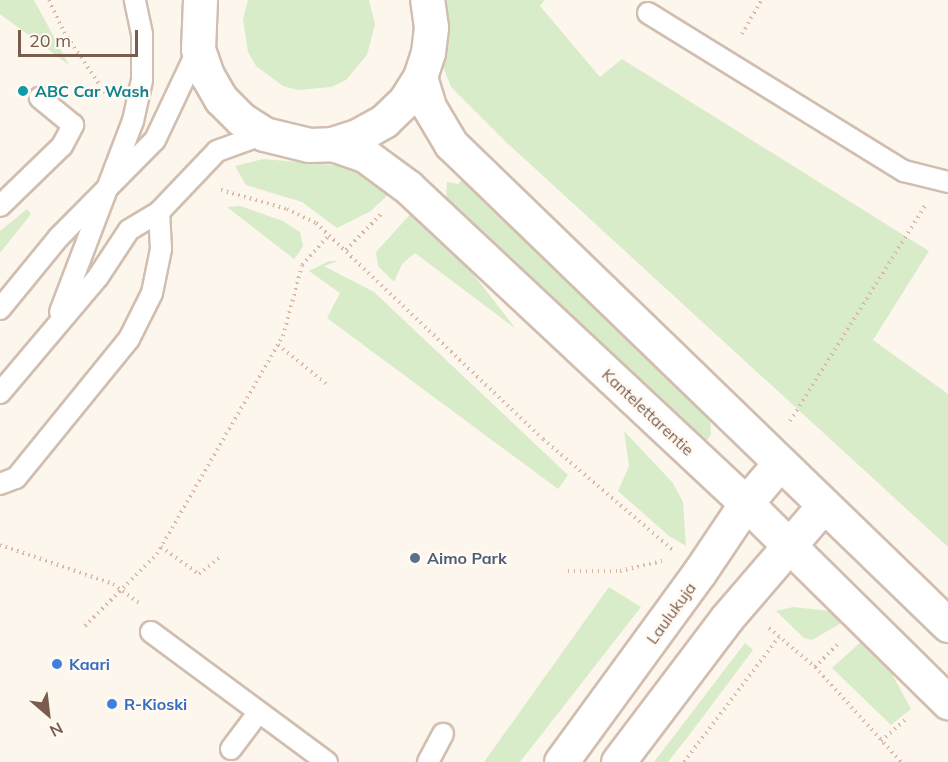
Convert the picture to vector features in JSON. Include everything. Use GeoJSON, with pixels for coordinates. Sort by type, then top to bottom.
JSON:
{"type":"FeatureCollection","features":[{"type":"Feature","properties":{"kind":"main road"},"geometry":{"type":"LineString","coordinates":[[199,1],[198,49],[207,75],[221,99],[241,119],[264,134],[286,142],[332,144],[359,135],[384,121],[405,101],[420,77],[431,27],[427,0]]}},
{"type":"Feature","properties":{"kind":"main road"},"geometry":{"type":"LineString","coordinates":[[420,77],[429,107],[451,144],[779,464],[948,625]]}},
{"type":"Feature","properties":{"kind":"main road","name":"Kantelettarentie"},"geometry":{"type":"LineString","coordinates":[[332,144],[366,156],[408,187],[746,503],[948,702]]}},
{"type":"Feature","properties":{"kind":"main road","name":"Laulukuja"},"geometry":{"type":"LineString","coordinates":[[561,762],[699,573],[746,503],[779,464]]}},
{"type":"Feature","properties":{"kind":"main road"},"geometry":{"type":"LineString","coordinates":[[618,762],[726,619],[824,505]]}},
{"type":"Feature","properties":{"kind":"lane"},"geometry":{"type":"LineString","coordinates":[[56,323],[133,121],[142,80],[142,34],[135,0]]}},
{"type":"Feature","properties":{"kind":"lane"},"geometry":{"type":"LineString","coordinates":[[648,13],[904,171],[947,182]]}},
{"type":"Feature","properties":{"kind":"lane"},"geometry":{"type":"LineString","coordinates":[[0,309],[58,237],[107,191],[155,140],[198,49]]}},
{"type":"Feature","properties":{"kind":"lane"},"geometry":{"type":"LineString","coordinates":[[2,200],[62,146],[73,125],[40,98]]}},
{"type":"Feature","properties":{"kind":"lane"},"geometry":{"type":"LineString","coordinates":[[0,393],[56,323],[98,277],[129,230],[159,212],[217,151],[264,134]]}},
{"type":"Feature","properties":{"kind":"lane"},"geometry":{"type":"LineString","coordinates":[[0,484],[16,478],[129,339],[152,293],[161,249],[159,212]]}},
{"type":"Feature","properties":{"kind":"lane"},"geometry":{"type":"LineString","coordinates":[[151,632],[327,762]]}},
{"type":"Feature","properties":{"kind":"lane"},"geometry":{"type":"LineString","coordinates":[[231,749],[258,713]]}},
{"type":"Feature","properties":{"kind":"lane"},"geometry":{"type":"LineString","coordinates":[[428,762],[442,734]]}},
{"type":"Feature","properties":{"kind":"path"},"geometry":{"type":"LineString","coordinates":[[50,0],[79,56],[114,104]]}},
{"type":"Feature","properties":{"kind":"path"},"geometry":{"type":"LineString","coordinates":[[726,60],[762,0]]}},
{"type":"Feature","properties":{"kind":"path"},"geometry":{"type":"LineString","coordinates":[[788,424],[931,198],[947,182]]}},
{"type":"Feature","properties":{"kind":"path"},"geometry":{"type":"LineString","coordinates":[[216,189],[287,209],[330,234],[543,439],[680,556]]}},
{"type":"Feature","properties":{"kind":"path"},"geometry":{"type":"LineString","coordinates":[[85,626],[122,591],[161,547],[278,345],[302,265],[330,234]]}},
{"type":"Feature","properties":{"kind":"path"},"geometry":{"type":"LineString","coordinates":[[278,345],[329,386]]}},
{"type":"Feature","properties":{"kind":"path"},"geometry":{"type":"LineString","coordinates":[[0,545],[113,584],[150,611]]}},
{"type":"Feature","properties":{"kind":"path"},"geometry":{"type":"LineString","coordinates":[[161,547],[199,574],[220,557]]}},
{"type":"Feature","properties":{"kind":"path"},"geometry":{"type":"LineString","coordinates":[[568,571],[620,572],[670,559]]}},
{"type":"Feature","properties":{"kind":"path"},"geometry":{"type":"LineString","coordinates":[[684,762],[779,637],[815,667],[901,762]]}},
{"type":"Feature","properties":{"kind":"path"},"geometry":{"type":"LineString","coordinates":[[881,741],[906,719]]}},
{"type":"Feature","properties":{"kind":"green space"},"geometry":{"type":"Polygon","coordinates":[[[0,0],[34,0],[69,65],[0,14],[0,0]]]}},
{"type":"Feature","properties":{"kind":"green space"},"geometry":{"type":"Polygon","coordinates":[[[248,0],[369,0],[375,24],[367,55],[346,80],[331,87],[298,90],[283,86],[256,66],[248,52],[243,19],[248,0]]]}},
{"type":"Feature","properties":{"kind":"green space"},"geometry":{"type":"Polygon","coordinates":[[[447,0],[545,0],[540,6],[600,77],[622,59],[929,251],[873,340],[948,394],[948,547],[506,142],[451,87],[442,64],[447,0]]]}},
{"type":"Feature","properties":{"kind":"green space"},"geometry":{"type":"Polygon","coordinates":[[[263,159],[356,167],[393,190],[371,211],[337,228],[302,202],[246,185],[235,166],[263,159]]]}},
{"type":"Feature","properties":{"kind":"green space"},"geometry":{"type":"Polygon","coordinates":[[[466,177],[710,415],[711,435],[704,444],[446,200],[447,182],[458,184],[466,177]]]}},
{"type":"Feature","properties":{"kind":"green space"},"geometry":{"type":"Polygon","coordinates":[[[240,206],[283,221],[300,232],[303,246],[294,259],[227,207],[240,206]]]}},
{"type":"Feature","properties":{"kind":"green space"},"geometry":{"type":"Polygon","coordinates":[[[27,209],[31,214],[0,253],[0,231],[27,209]]]}},
{"type":"Feature","properties":{"kind":"green space"},"geometry":{"type":"Polygon","coordinates":[[[415,209],[448,242],[516,329],[415,253],[402,264],[394,282],[378,266],[376,252],[415,209]]]}},
{"type":"Feature","properties":{"kind":"green space"},"geometry":{"type":"Polygon","coordinates":[[[329,261],[338,261],[324,266],[374,292],[568,475],[558,489],[327,318],[340,293],[309,271],[329,261]]]}},
{"type":"Feature","properties":{"kind":"green space"},"geometry":{"type":"Polygon","coordinates":[[[624,431],[673,483],[683,502],[686,546],[669,536],[618,491],[629,466],[624,431]]]}},
{"type":"Feature","properties":{"kind":"green space"},"geometry":{"type":"Polygon","coordinates":[[[609,587],[641,607],[520,762],[484,762],[609,587]]]}},
{"type":"Feature","properties":{"kind":"green space"},"geometry":{"type":"Polygon","coordinates":[[[793,607],[831,611],[843,622],[812,640],[804,638],[776,611],[793,607]]]}},
{"type":"Feature","properties":{"kind":"green space"},"geometry":{"type":"Polygon","coordinates":[[[863,640],[892,674],[911,709],[891,725],[832,668],[863,640]]]}},
{"type":"Feature","properties":{"kind":"green space"},"geometry":{"type":"Polygon","coordinates":[[[745,643],[753,650],[690,734],[668,762],[654,762],[745,643]]]}},
{"type":"Feature","properties":{"kind":"place","name":"ABC Car Wash"},"geometry":{"type":"Point","coordinates":[23,91]}},
{"type":"Feature","properties":{"kind":"place","name":"Aimo Park"},"geometry":{"type":"Point","coordinates":[415,558]}},
{"type":"Feature","properties":{"kind":"place","name":"Kaari"},"geometry":{"type":"Point","coordinates":[57,664]}},
{"type":"Feature","properties":{"kind":"place","name":"R-Kioski"},"geometry":{"type":"Point","coordinates":[112,704]}}]}
